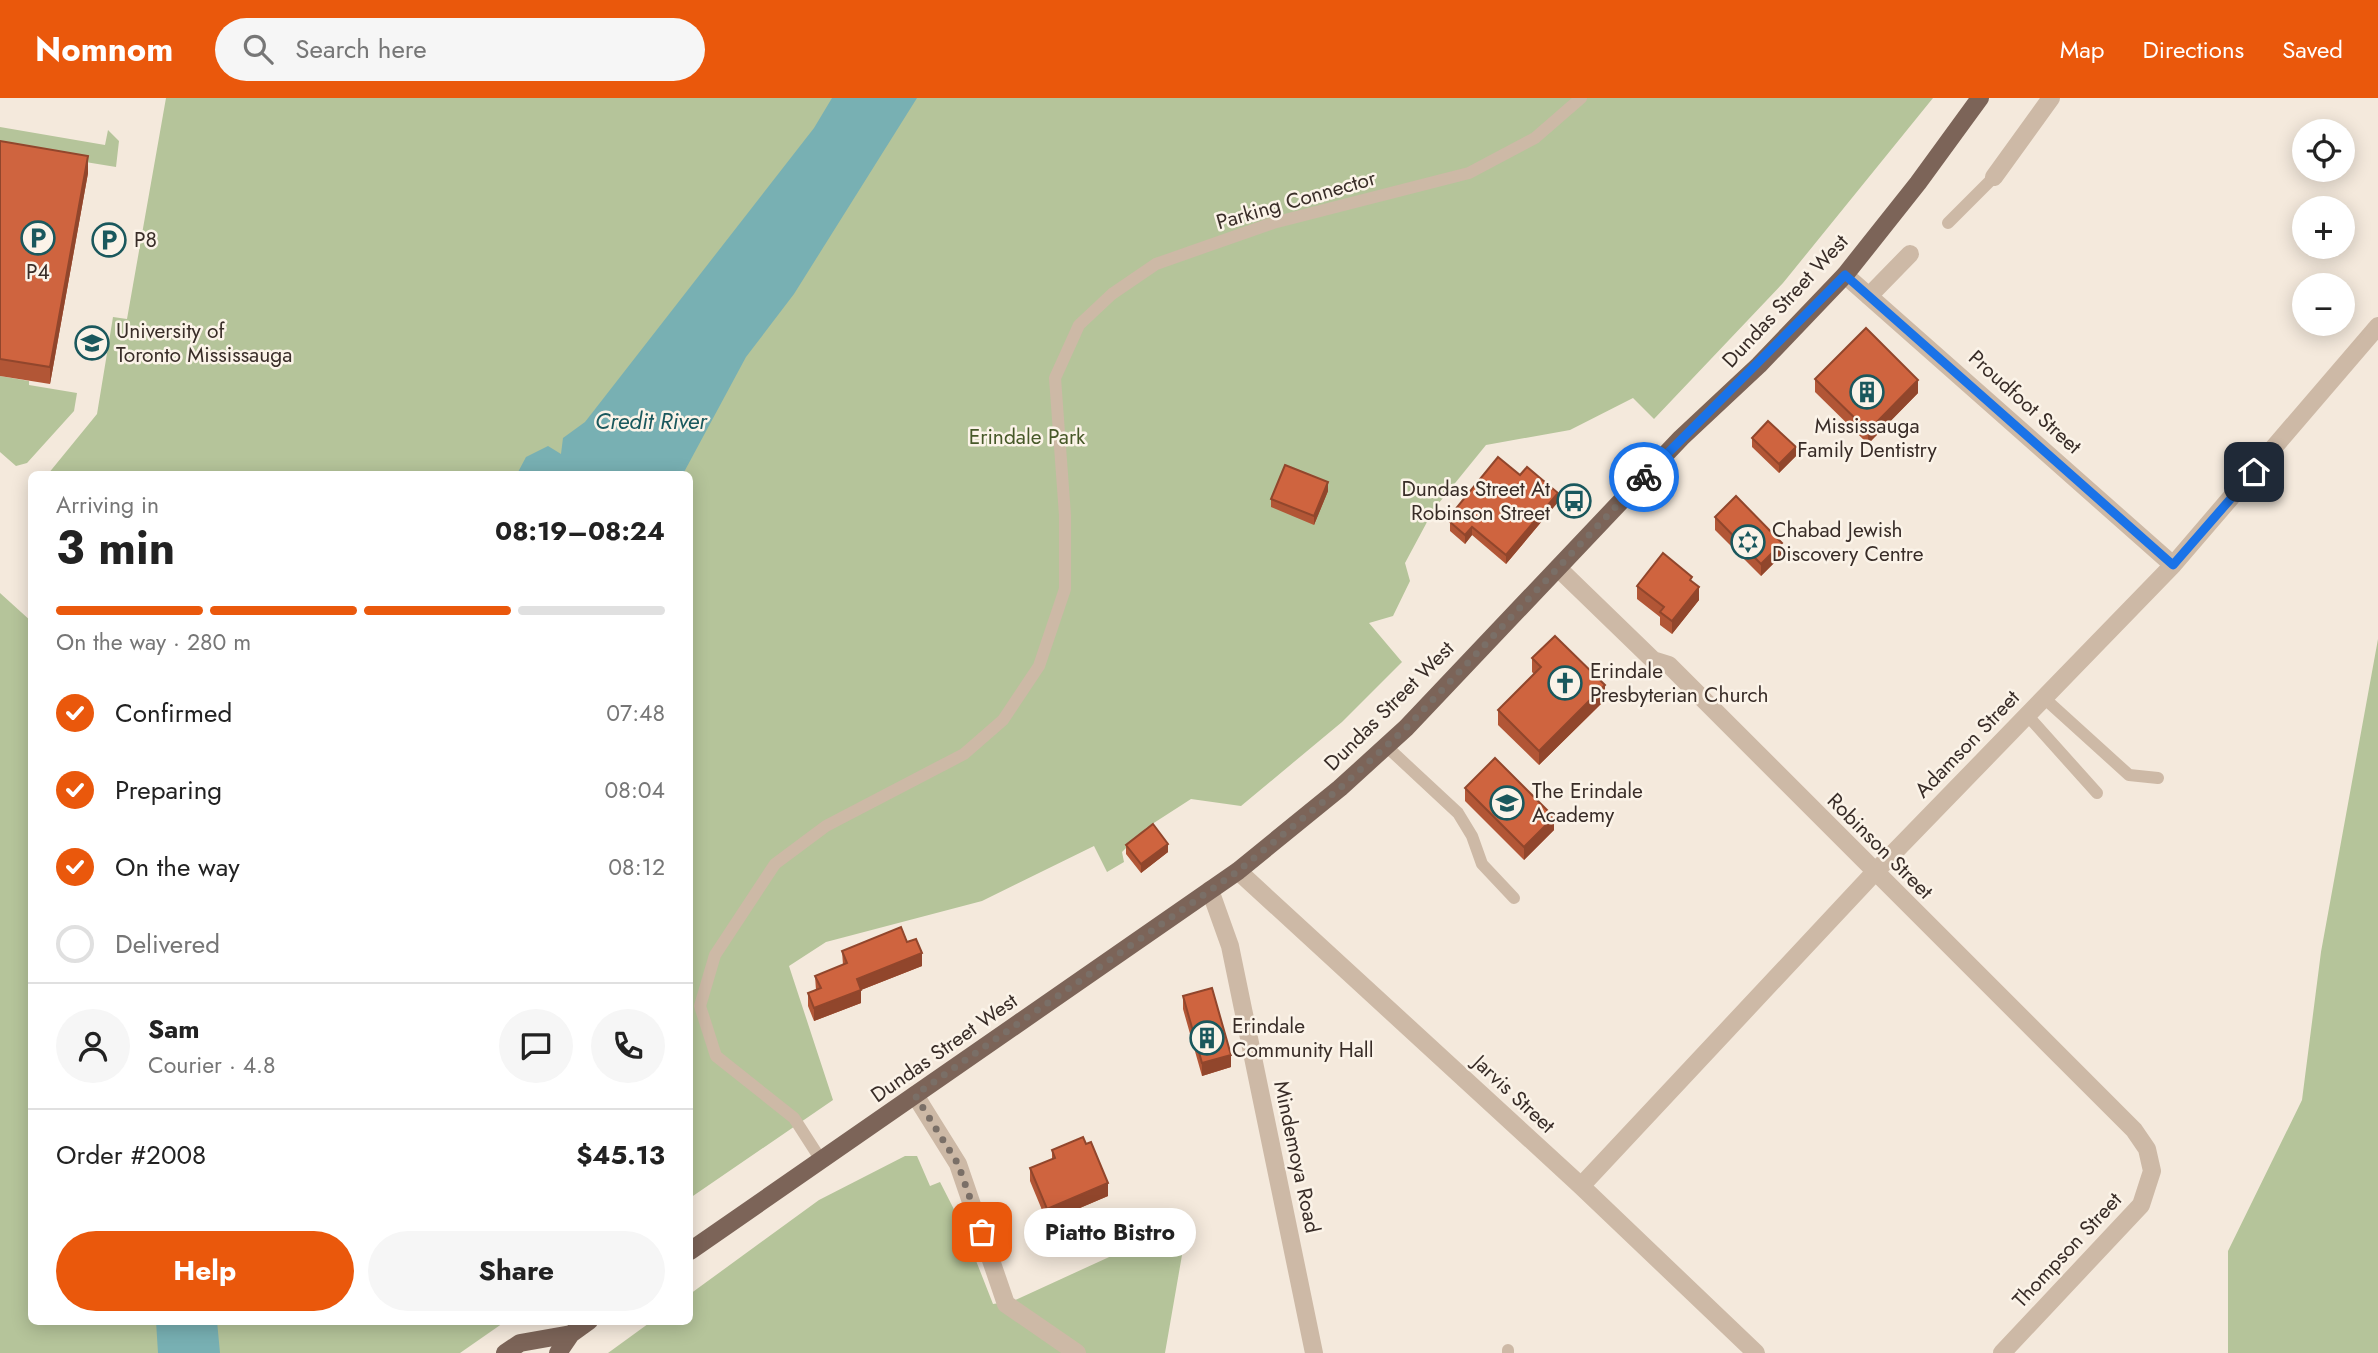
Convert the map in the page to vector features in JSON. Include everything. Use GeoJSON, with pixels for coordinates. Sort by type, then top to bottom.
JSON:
{"type":"FeatureCollection","features":[{"type":"Feature","properties":{"kind":"main road","name":"Dundas Street West"},"geometry":{"type":"LineString","coordinates":[[693,1249],[1238,871],[1386,746],[1681,438],[1759,365],[1845,275],[1918,183],[1980,98]]}},
{"type":"Feature","properties":{"kind":"main road"},"geometry":{"type":"LineString","coordinates":[[558,1353],[571,1334],[583,1325]]}},
{"type":"Feature","properties":{"kind":"main road"},"geometry":{"type":"LineString","coordinates":[[505,1353],[520,1343],[571,1334]]}},
{"type":"Feature","properties":{"kind":"street"},"geometry":{"type":"LineString","coordinates":[[1994,177],[2051,98]]}},
{"type":"Feature","properties":{"kind":"street"},"geometry":{"type":"LineString","coordinates":[[1869,296],[1910,254]]}},
{"type":"Feature","properties":{"kind":"street","name":"Proudfoot Street"},"geometry":{"type":"LineString","coordinates":[[1845,275],[2173,565]]}},
{"type":"Feature","properties":{"kind":"street","name":"Adamson Street"},"geometry":{"type":"LineString","coordinates":[[1581,1186],[1874,873],[2173,565],[2378,326]]}},
{"type":"Feature","properties":{"kind":"street","name":"Robinson Street"},"geometry":{"type":"LineString","coordinates":[[1558,568],[1653,660],[1669,665],[1874,873],[2134,1130],[2147,1149],[2152,1171]]}},
{"type":"Feature","properties":{"kind":"street","name":"Jarvis Street"},"geometry":{"type":"LineString","coordinates":[[1238,871],[1581,1186],[1756,1353]]}},
{"type":"Feature","properties":{"kind":"street","name":"Mindemoya Road"},"geometry":{"type":"LineString","coordinates":[[1210,890],[1230,946],[1314,1353]]}},
{"type":"Feature","properties":{"kind":"street"},"geometry":{"type":"LineString","coordinates":[[915,1095],[958,1164],[1006,1304],[1077,1353]]}},
{"type":"Feature","properties":{"kind":"street","name":"Thompson Street"},"geometry":{"type":"LineString","coordinates":[[2001,1353],[2141,1205],[2152,1171]]}},
{"type":"Feature","properties":{"kind":"lane","name":"Parking Connector"},"geometry":{"type":"LineString","coordinates":[[821,1160],[794,1118],[716,1056],[700,1006],[715,955],[775,864],[827,826],[964,754],[1003,720],[1039,666],[1065,589],[1065,515],[1055,378],[1081,322],[1156,264],[1229,237],[1469,173],[1535,138],[1581,98]]}},
{"type":"Feature","properties":{"kind":"lane"},"geometry":{"type":"LineString","coordinates":[[1948,223],[1994,177]]}},
{"type":"Feature","properties":{"kind":"lane"},"geometry":{"type":"LineString","coordinates":[[2043,698],[2129,775],[2158,778]]}},
{"type":"Feature","properties":{"kind":"lane"},"geometry":{"type":"LineString","coordinates":[[2027,715],[2097,793]]}},
{"type":"Feature","properties":{"kind":"lane"},"geometry":{"type":"LineString","coordinates":[[1386,746],[1458,813],[1472,836],[1482,864],[1514,898]]}},
{"type":"Feature","properties":{"kind":"green space","name":"Erindale Park"},"geometry":{"type":"Polygon","coordinates":[[[166,98],[1933,98],[1783,283],[1654,419],[1633,398],[1570,430],[1486,445],[1434,509],[1405,563],[1410,581],[1393,616],[1369,623],[1402,662],[1342,722],[1241,806],[1191,799],[1146,828],[1122,852],[1124,862],[1107,872],[1094,846],[982,901],[826,942],[789,966],[833,1100],[693,1196],[693,471],[50,471],[97,414],[113,317],[127,319],[166,98]]]}},
{"type":"Feature","properties":{"kind":"green space"},"geometry":{"type":"Polygon","coordinates":[[[0,127],[105,145],[108,130],[119,141],[116,167],[0,148],[0,127]]]}},
{"type":"Feature","properties":{"kind":"green space"},"geometry":{"type":"Polygon","coordinates":[[[0,376],[29,381],[29,385],[77,393],[74,411],[27,463],[16,466],[0,452],[0,376]]]}},
{"type":"Feature","properties":{"kind":"green space"},"geometry":{"type":"Polygon","coordinates":[[[0,593],[28,618],[28,1325],[500,1325],[460,1353],[0,1353],[0,593]]]}},
{"type":"Feature","properties":{"kind":"green space"},"geometry":{"type":"Polygon","coordinates":[[[2378,639],[2378,1353],[2228,1353],[2228,1251],[2302,1100],[2321,952],[2378,639]]]}},
{"type":"Feature","properties":{"kind":"green space"},"geometry":{"type":"Polygon","coordinates":[[[905,1156],[917,1156],[930,1186],[940,1182],[962,1225],[993,1304],[1013,1301],[1177,1226],[1182,1255],[1165,1353],[608,1353],[646,1325],[693,1325],[693,1292],[819,1200],[905,1156]]]}},
{"type":"Feature","properties":{"kind":"water","name":"Credit River"},"geometry":{"type":"Polygon","coordinates":[[[832,98],[917,98],[794,294],[746,357],[685,471],[519,471],[526,457],[548,446],[561,454],[563,438],[585,422],[814,128],[832,98]]]}},
{"type":"Feature","properties":{"kind":"water"},"geometry":{"type":"Polygon","coordinates":[[[156,1325],[217,1325],[220,1353],[158,1353],[156,1325]]]}},
{"type":"Feature","properties":{"kind":"building","name":"P4"},"geometry":{"type":"Polygon","coordinates":[[[0,141],[88,156],[50,367],[0,359],[0,141]]]}},
{"type":"Feature","properties":{"kind":"building","name":"Mississauga Family Dentistry"},"geometry":{"type":"Polygon","coordinates":[[[1866,328],[1918,380],[1868,431],[1815,379],[1866,328]]]}},
{"type":"Feature","properties":{"kind":"building"},"geometry":{"type":"Polygon","coordinates":[[[1768,421],[1796,447],[1779,464],[1752,438],[1768,421]]]}},
{"type":"Feature","properties":{"kind":"building"},"geometry":{"type":"Polygon","coordinates":[[[1498,457],[1520,475],[1527,467],[1558,493],[1506,555],[1472,527],[1465,535],[1450,522],[1457,514],[1454,511],[1498,457]]]}},
{"type":"Feature","properties":{"kind":"building"},"geometry":{"type":"Polygon","coordinates":[[[1285,465],[1328,482],[1314,516],[1271,499],[1285,465]]]}},
{"type":"Feature","properties":{"kind":"building","name":"Chabad Jewish Discovery Centre"},"geometry":{"type":"Polygon","coordinates":[[[1736,496],[1782,543],[1761,564],[1715,517],[1736,496]]]}},
{"type":"Feature","properties":{"kind":"building"},"geometry":{"type":"Polygon","coordinates":[[[1663,553],[1692,577],[1690,580],[1699,587],[1672,621],[1660,612],[1664,607],[1637,586],[1663,553]]]}},
{"type":"Feature","properties":{"kind":"building"},"geometry":{"type":"Polygon","coordinates":[[[1555,636],[1605,685],[1539,751],[1498,710],[1541,667],[1532,658],[1555,636]]]}},
{"type":"Feature","properties":{"kind":"building"},"geometry":{"type":"Polygon","coordinates":[[[1495,758],[1554,817],[1524,847],[1465,788],[1495,758]]]}},
{"type":"Feature","properties":{"kind":"building"},"geometry":{"type":"Polygon","coordinates":[[[1153,824],[1168,844],[1141,864],[1126,845],[1153,824]]]}},
{"type":"Feature","properties":{"kind":"building"},"geometry":{"type":"Polygon","coordinates":[[[901,927],[907,942],[916,939],[922,953],[857,979],[861,990],[814,1008],[808,993],[821,988],[815,976],[847,963],[842,951],[901,927]]]}},
{"type":"Feature","properties":{"kind":"building","name":"Erindale Community Hall"},"geometry":{"type":"Polygon","coordinates":[[[1212,988],[1231,1055],[1202,1063],[1183,996],[1212,988]]]}},
{"type":"Feature","properties":{"kind":"building"},"geometry":{"type":"Polygon","coordinates":[[[1083,1137],[1086,1144],[1091,1142],[1108,1183],[1047,1209],[1030,1168],[1055,1158],[1052,1150],[1083,1137]]]}},
{"type":"Feature","properties":{"kind":"way so far"},"geometry":{"type":"LineString","coordinates":[[982,1232],[958,1164],[915,1095],[1238,871],[1340,788],[1406,728],[1450,678],[1644,477]]}},
{"type":"Feature","properties":{"kind":"place","name":"P4"},"geometry":{"type":"Point","coordinates":[38,238]}},
{"type":"Feature","properties":{"kind":"place","name":"P8"},"geometry":{"type":"Point","coordinates":[109,240]}},
{"type":"Feature","properties":{"kind":"place","name":"University of Toronto Mississauga"},"geometry":{"type":"Point","coordinates":[92,343]}},
{"type":"Feature","properties":{"kind":"place","name":"Mississauga Family Dentistry"},"geometry":{"type":"Point","coordinates":[1867,392]}},
{"type":"Feature","properties":{"kind":"place","name":"Dundas Street At Robinson Street"},"geometry":{"type":"Point","coordinates":[1574,501]}},
{"type":"Feature","properties":{"kind":"place","name":"Chabad Jewish Discovery Centre"},"geometry":{"type":"Point","coordinates":[1748,542]}},
{"type":"Feature","properties":{"kind":"place","name":"Erindale Presbyterian Church"},"geometry":{"type":"Point","coordinates":[1565,683]}},
{"type":"Feature","properties":{"kind":"place","name":"The Erindale Academy"},"geometry":{"type":"Point","coordinates":[1507,803]}},
{"type":"Feature","properties":{"kind":"place","name":"Erindale Community Hall"},"geometry":{"type":"Point","coordinates":[1207,1038]}},
{"type":"Feature","properties":{"kind":"place","name":"Piatto Bistro"},"geometry":{"type":"Point","coordinates":[982,1232]}},
{"type":"Feature","properties":{"kind":"route"},"geometry":{"type":"LineString","coordinates":[[1644,477],[1681,438],[1759,365],[1845,275],[2173,565],[2254,472]]}}]}
